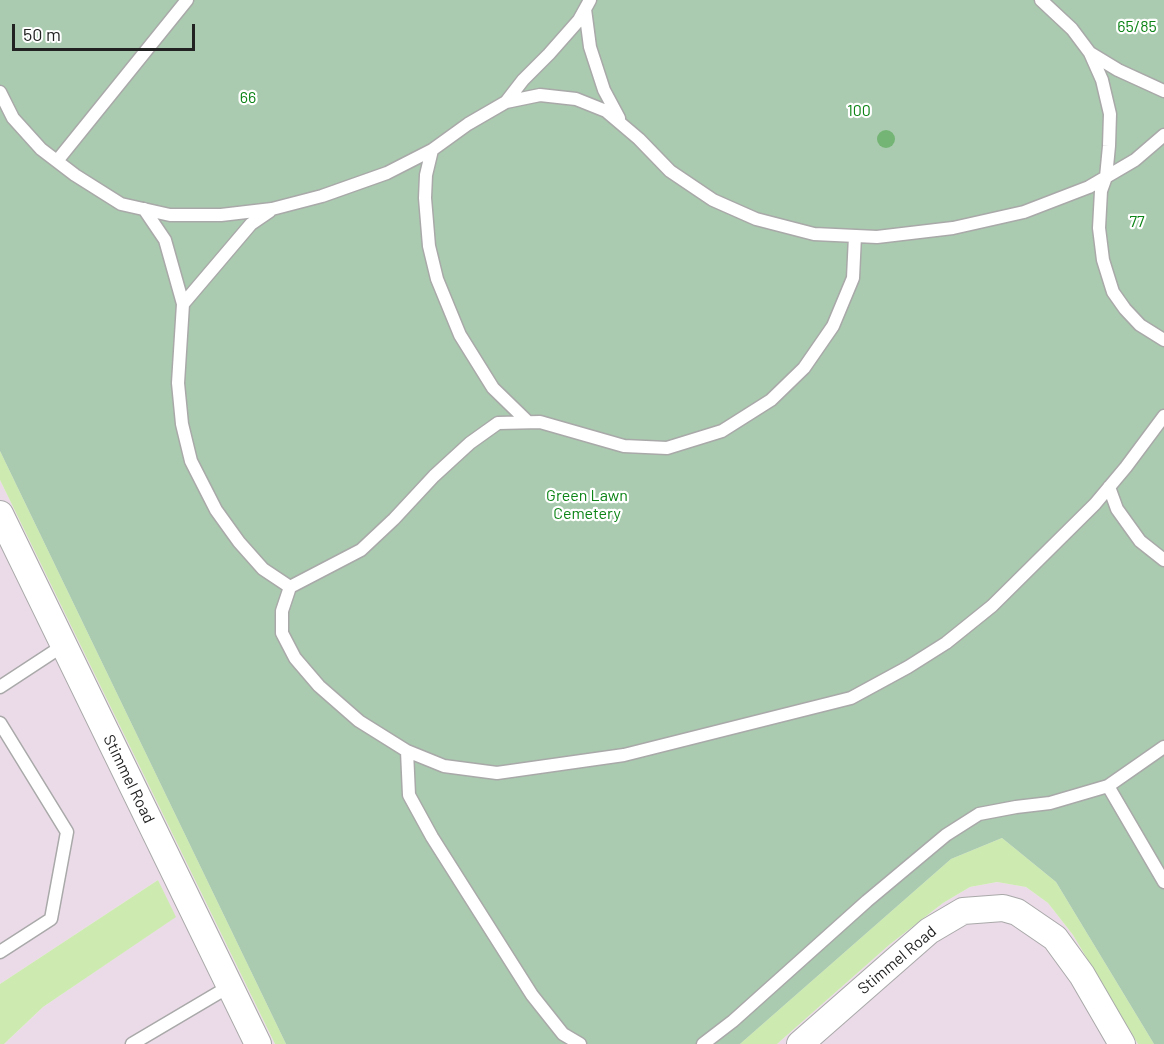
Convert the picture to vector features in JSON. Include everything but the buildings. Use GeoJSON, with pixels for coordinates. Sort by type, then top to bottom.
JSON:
{"type":"FeatureCollection","features":[{"type":"Feature","properties":{"kind":"street","name":"Stimmel Road"},"geometry":{"type":"LineString","coordinates":[[0,514],[258,1044]]}},
{"type":"Feature","properties":{"kind":"street","name":"Stimmel Road"},"geometry":{"type":"LineString","coordinates":[[800,1044],[929,931],[963,911],[1003,908],[1017,912],[1055,938],[1082,975],[1122,1044]]}},
{"type":"Feature","properties":{"kind":"lane"},"geometry":{"type":"LineString","coordinates":[[57,161],[187,0]]}},
{"type":"Feature","properties":{"kind":"lane"},"geometry":{"type":"LineString","coordinates":[[1041,0],[1072,29],[1090,52],[1102,80],[1110,114],[1106,177],[1101,191],[1099,228],[1102,260],[1113,292],[1140,325],[1164,340]]}},
{"type":"Feature","properties":{"kind":"lane"},"geometry":{"type":"LineString","coordinates":[[506,102],[523,80],[579,21],[587,4]]}},
{"type":"Feature","properties":{"kind":"lane"},"geometry":{"type":"LineString","coordinates":[[587,4],[590,47],[604,90],[623,126]]}},
{"type":"Feature","properties":{"kind":"lane"},"geometry":{"type":"LineString","coordinates":[[1090,52],[1118,70],[1164,91]]}},
{"type":"Feature","properties":{"kind":"lane"},"geometry":{"type":"LineString","coordinates":[[0,92],[13,118],[41,149],[57,161],[121,204],[170,215],[211,215],[272,209],[322,196],[387,173],[432,150],[468,124],[506,102],[540,95],[576,99],[606,111],[670,171],[713,200],[756,219],[814,234],[877,237],[953,228],[1024,212],[1089,187],[1135,160],[1164,135]]}},
{"type":"Feature","properties":{"kind":"lane"},"geometry":{"type":"LineString","coordinates":[[432,150],[426,175],[425,198],[429,246],[437,279],[460,335],[493,388],[528,422]]}},
{"type":"Feature","properties":{"kind":"lane"},"geometry":{"type":"LineString","coordinates":[[144,209],[165,240],[183,304],[178,383],[182,424],[191,461],[216,510],[238,542],[264,569],[290,587]]}},
{"type":"Feature","properties":{"kind":"lane"},"geometry":{"type":"LineString","coordinates":[[183,304],[251,224],[272,209]]}},
{"type":"Feature","properties":{"kind":"lane"},"geometry":{"type":"LineString","coordinates":[[855,236],[853,278],[833,326],[804,368],[771,400],[722,431],[667,448],[624,446],[540,422],[498,423],[470,443],[434,476],[361,550],[290,587],[282,610],[282,633],[295,658],[319,686],[360,721],[407,751],[444,766],[497,773],[624,755],[851,698],[946,643],[992,606],[1095,504],[1164,416]]}},
{"type":"Feature","properties":{"kind":"lane"},"geometry":{"type":"LineString","coordinates":[[1108,488],[1117,509],[1140,541],[1164,560]]}},
{"type":"Feature","properties":{"kind":"lane"},"geometry":{"type":"LineString","coordinates":[[0,687],[64,645]]}},
{"type":"Feature","properties":{"kind":"lane"},"geometry":{"type":"LineString","coordinates":[[0,723],[67,832],[51,919],[0,952]]}},
{"type":"Feature","properties":{"kind":"lane"},"geometry":{"type":"LineString","coordinates":[[703,1044],[733,1021],[867,901],[946,835],[979,814],[1050,803],[1108,786],[1164,747]]}},
{"type":"Feature","properties":{"kind":"lane"},"geometry":{"type":"LineString","coordinates":[[407,751],[409,795],[432,837],[532,995],[563,1034],[580,1044]]}},
{"type":"Feature","properties":{"kind":"lane"},"geometry":{"type":"LineString","coordinates":[[1108,786],[1164,882]]}},
{"type":"Feature","properties":{"kind":"lane"},"geometry":{"type":"LineString","coordinates":[[132,1044],[230,986]]}},
{"type":"Feature","properties":{"kind":"shaded area"},"geometry":{"type":"Polygon","coordinates":[[[0,480],[275,1044],[4,1044],[43,1007],[175,917],[158,880],[0,984],[0,480]]]}},
{"type":"Feature","properties":{"kind":"shaded area"},"geometry":{"type":"Polygon","coordinates":[[[997,882],[1026,887],[1048,903],[1073,935],[1138,1044],[777,1044],[889,945],[943,903],[970,887],[997,882]]]}},
{"type":"Feature","properties":{"kind":"green space","name":"Green Lawn Cemetery"},"geometry":{"type":"Polygon","coordinates":[[[0,0],[1164,0],[1164,1044],[1154,1044],[1056,882],[1002,838],[951,859],[740,1044],[286,1044],[0,451],[0,0]]]}},
{"type":"Feature","properties":{"kind":"green space"},"geometry":{"type":"Polygon","coordinates":[[[0,451],[286,1044],[275,1044],[0,480],[0,451]]]}},
{"type":"Feature","properties":{"kind":"green space"},"geometry":{"type":"Polygon","coordinates":[[[1002,838],[1056,882],[1154,1044],[1138,1044],[1073,935],[1048,903],[1026,887],[997,882],[970,887],[943,903],[889,945],[777,1044],[740,1044],[951,859],[1002,838]]]}},
{"type":"Feature","properties":{"kind":"green space"},"geometry":{"type":"Polygon","coordinates":[[[158,880],[176,917],[43,1007],[4,1044],[0,1044],[0,984],[158,880]]]}},
{"type":"Feature","properties":{"kind":"park label","name":"65/85"},"geometry":{"type":"Point","coordinates":[1137,27]}},
{"type":"Feature","properties":{"kind":"park label","name":"66"},"geometry":{"type":"Point","coordinates":[248,98]}},
{"type":"Feature","properties":{"kind":"park label","name":"100"},"geometry":{"type":"Point","coordinates":[859,111]}},
{"type":"Feature","properties":{"kind":"park label","name":"77"},"geometry":{"type":"Point","coordinates":[1137,222]}}]}
